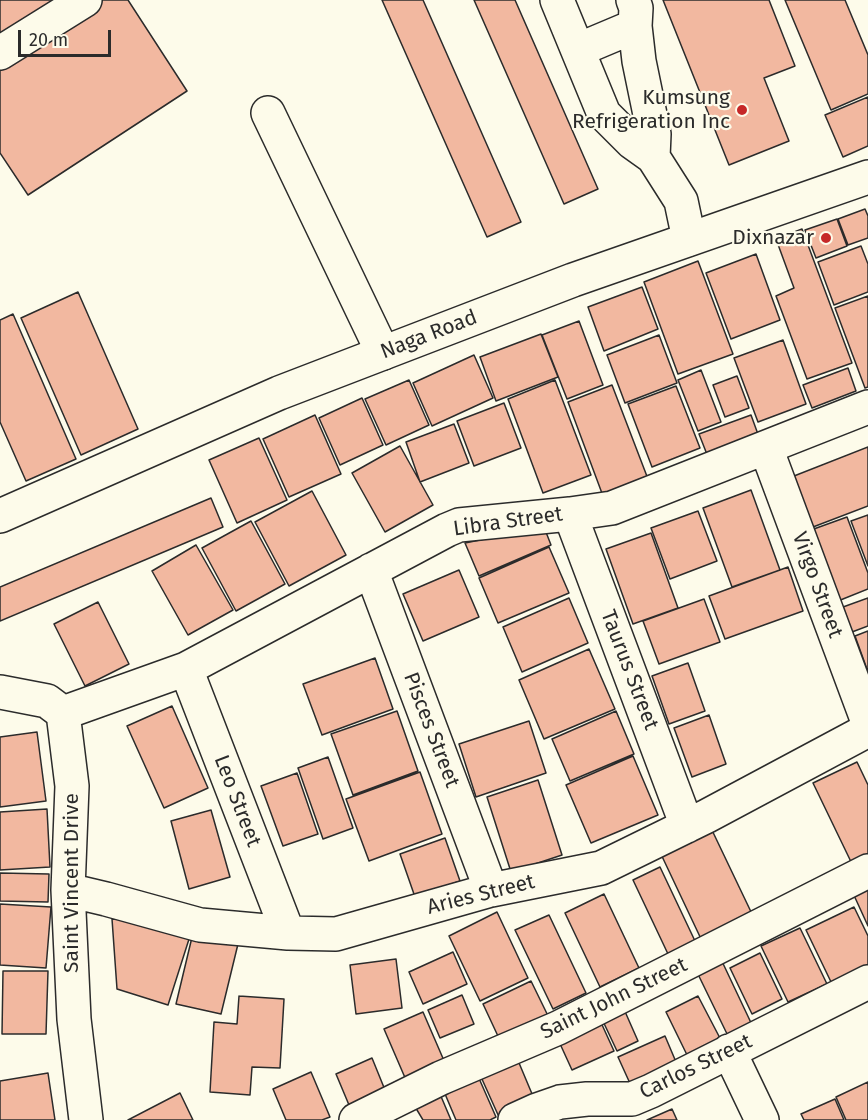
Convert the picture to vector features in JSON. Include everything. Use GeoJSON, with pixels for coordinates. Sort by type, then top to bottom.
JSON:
{"type":"FeatureCollection","features":[{"type":"Feature","properties":{"kind":"street"},"geometry":{"type":"LineString","coordinates":[[0,53],[85,0]]}},
{"type":"Feature","properties":{"kind":"street"},"geometry":{"type":"LineString","coordinates":[[557,0],[604,114],[632,142],[653,157],[681,201],[689,239]]}},
{"type":"Feature","properties":{"kind":"street"},"geometry":{"type":"LineString","coordinates":[[578,50],[634,13],[639,61],[654,134],[653,157]]}},
{"type":"Feature","properties":{"kind":"street"},"geometry":{"type":"LineString","coordinates":[[268,113],[383,353]]}},
{"type":"Feature","properties":{"kind":"street","name":"Naga Road"},"geometry":{"type":"LineString","coordinates":[[0,516],[279,393],[573,280],[868,177]]}},
{"type":"Feature","properties":{"kind":"street","name":"Libra Street"},"geometry":{"type":"LineString","coordinates":[[63,713],[186,669],[459,525],[612,508],[868,407]]}},
{"type":"Feature","properties":{"kind":"street","name":"Virgo Street"},"geometry":{"type":"LineString","coordinates":[[766,448],[868,722]]}},
{"type":"Feature","properties":{"kind":"street","name":"Taurus Street"},"geometry":{"type":"LineString","coordinates":[[570,513],[687,826]]}},
{"type":"Feature","properties":{"kind":"street","name":"Pisces Street"},"geometry":{"type":"LineString","coordinates":[[371,570],[491,890]]}},
{"type":"Feature","properties":{"kind":"street","name":"Leo Street"},"geometry":{"type":"LineString","coordinates":[[186,669],[288,933]]}},
{"type":"Feature","properties":{"kind":"street"},"geometry":{"type":"LineString","coordinates":[[0,692],[47,701],[63,713]]}},
{"type":"Feature","properties":{"kind":"street","name":"Saint Vincent Drive"},"geometry":{"type":"LineString","coordinates":[[63,713],[72,786],[68,890],[74,1019],[86,1120]]}},
{"type":"Feature","properties":{"kind":"street","name":"Aries Street"},"geometry":{"type":"LineString","coordinates":[[68,890],[200,925],[288,933],[336,934],[491,890],[601,868],[687,826],[868,730]]}},
{"type":"Feature","properties":{"kind":"street","name":"Saint John Street"},"geometry":{"type":"LineString","coordinates":[[376,1115],[441,1078],[558,1028],[868,871]]}},
{"type":"Feature","properties":{"kind":"street","name":"Carlos Street"},"geometry":{"type":"LineString","coordinates":[[515,1120],[560,1102],[593,1109],[632,1099],[868,982]]}},
{"type":"Feature","properties":{"kind":"street"},"geometry":{"type":"LineString","coordinates":[[729,1051],[762,1120]]}},
{"type":"Feature","properties":{"kind":"building"},"geometry":{"type":"Polygon","coordinates":[[[0,0],[62,0],[0,41],[0,0]]]}},
{"type":"Feature","properties":{"kind":"building"},"geometry":{"type":"Polygon","coordinates":[[[100,0],[128,0],[187,91],[28,195],[0,153],[0,65],[100,0]]]}},
{"type":"Feature","properties":{"kind":"building"},"geometry":{"type":"Polygon","coordinates":[[[382,0],[423,0],[521,222],[487,237],[382,0]]]}},
{"type":"Feature","properties":{"kind":"building"},"geometry":{"type":"Polygon","coordinates":[[[474,0],[515,0],[598,189],[564,204],[474,0]]]}},
{"type":"Feature","properties":{"kind":"building","name":"Kumsung Refrigeration Inc"},"geometry":{"type":"Polygon","coordinates":[[[663,0],[769,0],[795,66],[764,78],[789,141],[729,165],[663,0]]]}},
{"type":"Feature","properties":{"kind":"building"},"geometry":{"type":"Polygon","coordinates":[[[785,0],[845,0],[868,55],[868,94],[831,110],[785,0]]]}},
{"type":"Feature","properties":{"kind":"building"},"geometry":{"type":"Polygon","coordinates":[[[868,97],[868,146],[843,157],[825,115],[868,97]]]}},
{"type":"Feature","properties":{"kind":"building"},"geometry":{"type":"Polygon","coordinates":[[[865,209],[868,216],[868,238],[848,245],[838,219],[865,209]]]}},
{"type":"Feature","properties":{"kind":"building","name":"Dixnazar"},"geometry":{"type":"Polygon","coordinates":[[[837,219],[847,246],[816,258],[805,230],[837,219]]]}},
{"type":"Feature","properties":{"kind":"building"},"geometry":{"type":"Polygon","coordinates":[[[802,229],[852,363],[807,379],[776,296],[794,288],[776,239],[802,229]]]}},
{"type":"Feature","properties":{"kind":"building"},"geometry":{"type":"Polygon","coordinates":[[[861,246],[868,264],[868,292],[834,305],[818,262],[861,246]]]}},
{"type":"Feature","properties":{"kind":"building"},"geometry":{"type":"Polygon","coordinates":[[[756,254],[780,320],[731,339],[706,273],[756,254]]]}},
{"type":"Feature","properties":{"kind":"building"},"geometry":{"type":"Polygon","coordinates":[[[698,261],[733,354],[678,374],[644,282],[698,261]]]}},
{"type":"Feature","properties":{"kind":"building"},"geometry":{"type":"Polygon","coordinates":[[[642,287],[658,329],[604,351],[588,307],[642,287]]]}},
{"type":"Feature","properties":{"kind":"building"},"geometry":{"type":"Polygon","coordinates":[[[78,292],[138,429],[81,455],[21,318],[78,292]]]}},
{"type":"Feature","properties":{"kind":"building"},"geometry":{"type":"Polygon","coordinates":[[[868,296],[868,387],[865,388],[835,308],[868,296]]]}},
{"type":"Feature","properties":{"kind":"building"},"geometry":{"type":"Polygon","coordinates":[[[13,314],[76,459],[26,481],[0,422],[0,320],[13,314]]]}},
{"type":"Feature","properties":{"kind":"building"},"geometry":{"type":"Polygon","coordinates":[[[579,321],[603,385],[567,399],[542,335],[579,321]]]}},
{"type":"Feature","properties":{"kind":"building"},"geometry":{"type":"Polygon","coordinates":[[[541,334],[558,377],[496,401],[480,357],[541,334]]]}},
{"type":"Feature","properties":{"kind":"building"},"geometry":{"type":"Polygon","coordinates":[[[659,335],[677,383],[625,403],[607,355],[659,335]]]}},
{"type":"Feature","properties":{"kind":"building"},"geometry":{"type":"Polygon","coordinates":[[[783,340],[806,404],[758,422],[734,358],[783,340]]]}},
{"type":"Feature","properties":{"kind":"building"},"geometry":{"type":"Polygon","coordinates":[[[474,355],[493,398],[432,426],[413,383],[474,355]]]}},
{"type":"Feature","properties":{"kind":"building"},"geometry":{"type":"Polygon","coordinates":[[[848,368],[856,391],[812,408],[803,385],[848,368]]]}},
{"type":"Feature","properties":{"kind":"building"},"geometry":{"type":"Polygon","coordinates":[[[701,370],[721,422],[698,431],[678,380],[701,370]]]}},
{"type":"Feature","properties":{"kind":"building"},"geometry":{"type":"Polygon","coordinates":[[[737,376],[749,408],[725,417],[713,385],[737,376]]]}},
{"type":"Feature","properties":{"kind":"building"},"geometry":{"type":"Polygon","coordinates":[[[409,380],[429,425],[386,445],[365,399],[409,380]]]}},
{"type":"Feature","properties":{"kind":"building"},"geometry":{"type":"Polygon","coordinates":[[[555,380],[591,475],[543,493],[508,399],[555,380]]]}},
{"type":"Feature","properties":{"kind":"building"},"geometry":{"type":"Polygon","coordinates":[[[612,385],[648,479],[603,496],[568,402],[612,385]]]}},
{"type":"Feature","properties":{"kind":"building"},"geometry":{"type":"Polygon","coordinates":[[[676,386],[700,448],[652,467],[628,404],[676,386]]]}},
{"type":"Feature","properties":{"kind":"building"},"geometry":{"type":"Polygon","coordinates":[[[362,398],[383,445],[340,465],[319,418],[362,398]]]}},
{"type":"Feature","properties":{"kind":"building"},"geometry":{"type":"Polygon","coordinates":[[[504,403],[521,448],[474,466],[457,421],[504,403]]]}},
{"type":"Feature","properties":{"kind":"building"},"geometry":{"type":"Polygon","coordinates":[[[315,415],[341,474],[289,497],[263,439],[315,415]]]}},
{"type":"Feature","properties":{"kind":"building"},"geometry":{"type":"Polygon","coordinates":[[[751,415],[759,437],[708,457],[699,434],[751,415]]]}},
{"type":"Feature","properties":{"kind":"building"},"geometry":{"type":"Polygon","coordinates":[[[454,424],[469,463],[420,482],[406,442],[454,424]]]}},
{"type":"Feature","properties":{"kind":"building"},"geometry":{"type":"Polygon","coordinates":[[[259,438],[287,500],[237,523],[209,460],[259,438]]]}},
{"type":"Feature","properties":{"kind":"building"},"geometry":{"type":"Polygon","coordinates":[[[400,446],[433,505],[385,532],[352,473],[400,446]]]}},
{"type":"Feature","properties":{"kind":"building"},"geometry":{"type":"Polygon","coordinates":[[[868,447],[868,506],[813,527],[794,476],[868,447]]]}},
{"type":"Feature","properties":{"kind":"building"},"geometry":{"type":"Polygon","coordinates":[[[751,490],[780,570],[732,587],[703,508],[751,490]]]}},
{"type":"Feature","properties":{"kind":"building"},"geometry":{"type":"Polygon","coordinates":[[[312,491],[346,555],[289,586],[255,522],[312,491]]]}},
{"type":"Feature","properties":{"kind":"building"},"geometry":{"type":"Polygon","coordinates":[[[211,498],[223,527],[0,621],[0,587],[211,498]]]}},
{"type":"Feature","properties":{"kind":"building"},"geometry":{"type":"Polygon","coordinates":[[[698,511],[717,561],[670,579],[651,528],[698,511]]]}},
{"type":"Feature","properties":{"kind":"building"},"geometry":{"type":"Polygon","coordinates":[[[868,515],[868,566],[851,521],[868,515]]]}},
{"type":"Feature","properties":{"kind":"building"},"geometry":{"type":"Polygon","coordinates":[[[847,517],[868,573],[868,589],[838,601],[811,530],[847,517]]]}},
{"type":"Feature","properties":{"kind":"building"},"geometry":{"type":"Polygon","coordinates":[[[251,521],[285,584],[236,611],[202,548],[251,521]]]}},
{"type":"Feature","properties":{"kind":"building"},"geometry":{"type":"Polygon","coordinates":[[[544,527],[551,545],[479,576],[465,543],[544,527]]]}},
{"type":"Feature","properties":{"kind":"building"},"geometry":{"type":"Polygon","coordinates":[[[651,533],[678,608],[633,624],[606,549],[651,533]]]}},
{"type":"Feature","properties":{"kind":"building"},"geometry":{"type":"Polygon","coordinates":[[[196,545],[233,610],[188,635],[152,571],[196,545]]]}},
{"type":"Feature","properties":{"kind":"building"},"geometry":{"type":"Polygon","coordinates":[[[549,547],[569,593],[498,623],[479,578],[549,547]]]}},
{"type":"Feature","properties":{"kind":"building"},"geometry":{"type":"Polygon","coordinates":[[[788,567],[803,611],[725,639],[709,596],[788,567]]]}},
{"type":"Feature","properties":{"kind":"building"},"geometry":{"type":"Polygon","coordinates":[[[459,570],[479,617],[423,641],[403,594],[459,570]]]}},
{"type":"Feature","properties":{"kind":"building"},"geometry":{"type":"Polygon","coordinates":[[[569,598],[588,643],[522,672],[503,627],[569,598]]]}},
{"type":"Feature","properties":{"kind":"building"},"geometry":{"type":"Polygon","coordinates":[[[868,598],[868,626],[852,632],[843,607],[868,598]]]}},
{"type":"Feature","properties":{"kind":"building"},"geometry":{"type":"Polygon","coordinates":[[[704,599],[720,642],[659,664],[643,621],[704,599]]]}},
{"type":"Feature","properties":{"kind":"building"},"geometry":{"type":"Polygon","coordinates":[[[98,602],[129,664],[85,686],[54,624],[98,602]]]}},
{"type":"Feature","properties":{"kind":"building"},"geometry":{"type":"Polygon","coordinates":[[[868,631],[868,672],[855,636],[868,631]]]}},
{"type":"Feature","properties":{"kind":"building"},"geometry":{"type":"Polygon","coordinates":[[[589,649],[615,709],[544,739],[519,680],[589,649]]]}},
{"type":"Feature","properties":{"kind":"building"},"geometry":{"type":"Polygon","coordinates":[[[375,658],[393,709],[322,735],[303,684],[375,658]]]}},
{"type":"Feature","properties":{"kind":"building"},"geometry":{"type":"Polygon","coordinates":[[[688,663],[705,711],[669,724],[652,676],[688,663]]]}},
{"type":"Feature","properties":{"kind":"building"},"geometry":{"type":"Polygon","coordinates":[[[172,706],[208,788],[164,808],[127,726],[172,706]]]}},
{"type":"Feature","properties":{"kind":"building"},"geometry":{"type":"Polygon","coordinates":[[[397,711],[418,771],[353,795],[331,734],[397,711]]]}},
{"type":"Feature","properties":{"kind":"building"},"geometry":{"type":"Polygon","coordinates":[[[616,711],[634,754],[570,781],[552,739],[616,711]]]}},
{"type":"Feature","properties":{"kind":"building"},"geometry":{"type":"Polygon","coordinates":[[[709,715],[726,764],[692,777],[674,728],[709,715]]]}},
{"type":"Feature","properties":{"kind":"building"},"geometry":{"type":"Polygon","coordinates":[[[529,721],[546,773],[476,797],[459,744],[529,721]]]}},
{"type":"Feature","properties":{"kind":"building"},"geometry":{"type":"Polygon","coordinates":[[[37,732],[46,801],[0,807],[0,737],[37,732]]]}},
{"type":"Feature","properties":{"kind":"building"},"geometry":{"type":"Polygon","coordinates":[[[633,756],[658,815],[591,843],[566,785],[633,756]]]}},
{"type":"Feature","properties":{"kind":"building"},"geometry":{"type":"Polygon","coordinates":[[[328,757],[353,828],[323,839],[298,768],[328,757]]]}},
{"type":"Feature","properties":{"kind":"building"},"geometry":{"type":"Polygon","coordinates":[[[857,762],[868,785],[868,861],[854,868],[813,783],[857,762]]]}},
{"type":"Feature","properties":{"kind":"building"},"geometry":{"type":"Polygon","coordinates":[[[420,772],[442,834],[369,861],[346,799],[420,772]]]}},
{"type":"Feature","properties":{"kind":"building"},"geometry":{"type":"Polygon","coordinates":[[[297,773],[318,834],[283,846],[261,786],[297,773]]]}},
{"type":"Feature","properties":{"kind":"building"},"geometry":{"type":"Polygon","coordinates":[[[538,780],[562,855],[511,872],[487,797],[538,780]]]}},
{"type":"Feature","properties":{"kind":"building"},"geometry":{"type":"Polygon","coordinates":[[[47,809],[50,867],[0,870],[0,812],[47,809]]]}},
{"type":"Feature","properties":{"kind":"building"},"geometry":{"type":"Polygon","coordinates":[[[211,810],[230,877],[189,889],[171,821],[211,810]]]}},
{"type":"Feature","properties":{"kind":"building"},"geometry":{"type":"Polygon","coordinates":[[[710,826],[753,916],[702,941],[659,850],[710,826]]]}},
{"type":"Feature","properties":{"kind":"building"},"geometry":{"type":"Polygon","coordinates":[[[445,838],[460,881],[415,897],[400,854],[445,838]]]}},
{"type":"Feature","properties":{"kind":"building"},"geometry":{"type":"Polygon","coordinates":[[[660,867],[695,941],[668,954],[633,880],[660,867]]]}},
{"type":"Feature","properties":{"kind":"building"},"geometry":{"type":"Polygon","coordinates":[[[0,873],[49,874],[48,902],[0,901],[0,873]]]}},
{"type":"Feature","properties":{"kind":"building"},"geometry":{"type":"Polygon","coordinates":[[[868,883],[868,926],[852,891],[868,883]]]}},
{"type":"Feature","properties":{"kind":"building"},"geometry":{"type":"Polygon","coordinates":[[[604,894],[639,968],[600,987],[565,913],[604,894]]]}},
{"type":"Feature","properties":{"kind":"building"},"geometry":{"type":"Polygon","coordinates":[[[0,904],[51,907],[46,968],[0,965],[0,904]]]}},
{"type":"Feature","properties":{"kind":"building"},"geometry":{"type":"Polygon","coordinates":[[[854,907],[868,936],[868,966],[832,984],[806,930],[854,907]]]}},
{"type":"Feature","properties":{"kind":"building"},"geometry":{"type":"Polygon","coordinates":[[[497,912],[528,978],[480,1001],[449,936],[497,912]]]}},
{"type":"Feature","properties":{"kind":"building"},"geometry":{"type":"Polygon","coordinates":[[[549,915],[586,993],[553,1009],[515,930],[549,915]]]}},
{"type":"Feature","properties":{"kind":"building"},"geometry":{"type":"Polygon","coordinates":[[[112,919],[138,920],[190,936],[168,1005],[117,989],[112,919]]]}},
{"type":"Feature","properties":{"kind":"building"},"geometry":{"type":"Polygon","coordinates":[[[800,928],[827,984],[788,1002],[761,946],[800,928]]]}},
{"type":"Feature","properties":{"kind":"building"},"geometry":{"type":"Polygon","coordinates":[[[193,933],[238,944],[221,1014],[176,1004],[193,933]]]}},
{"type":"Feature","properties":{"kind":"building"},"geometry":{"type":"Polygon","coordinates":[[[453,952],[467,984],[423,1004],[409,972],[453,952]]]}},
{"type":"Feature","properties":{"kind":"building"},"geometry":{"type":"Polygon","coordinates":[[[760,953],[782,999],[752,1014],[730,968],[760,953]]]}},
{"type":"Feature","properties":{"kind":"building"},"geometry":{"type":"Polygon","coordinates":[[[719,955],[753,1027],[729,1038],[694,966],[719,955]]]}},
{"type":"Feature","properties":{"kind":"building"},"geometry":{"type":"Polygon","coordinates":[[[396,959],[402,1008],[356,1014],[350,965],[396,959]]]}},
{"type":"Feature","properties":{"kind":"building"},"geometry":{"type":"Polygon","coordinates":[[[3,971],[48,971],[46,1034],[2,1034],[3,971]]]}},
{"type":"Feature","properties":{"kind":"building"},"geometry":{"type":"Polygon","coordinates":[[[531,981],[553,1026],[504,1049],[483,1004],[531,981]]]}},
{"type":"Feature","properties":{"kind":"building"},"geometry":{"type":"Polygon","coordinates":[[[462,995],[474,1024],[440,1038],[428,1010],[462,995]]]}},
{"type":"Feature","properties":{"kind":"building"},"geometry":{"type":"Polygon","coordinates":[[[239,996],[284,999],[280,1068],[252,1067],[250,1095],[210,1092],[214,1022],[237,1024],[239,996]]]}},
{"type":"Feature","properties":{"kind":"building"},"geometry":{"type":"Polygon","coordinates":[[[698,996],[722,1042],[689,1059],[666,1012],[698,996]]]}},
{"type":"Feature","properties":{"kind":"building"},"geometry":{"type":"Polygon","coordinates":[[[623,1007],[638,1041],[617,1051],[601,1017],[623,1007]]]}},
{"type":"Feature","properties":{"kind":"building"},"geometry":{"type":"Polygon","coordinates":[[[423,1012],[445,1063],[406,1080],[384,1029],[423,1012]]]}},
{"type":"Feature","properties":{"kind":"building"},"geometry":{"type":"Polygon","coordinates":[[[598,1016],[614,1051],[572,1070],[556,1035],[598,1016]]]}},
{"type":"Feature","properties":{"kind":"building"},"geometry":{"type":"Polygon","coordinates":[[[665,1036],[679,1069],[633,1090],[618,1057],[665,1036]]]}},
{"type":"Feature","properties":{"kind":"building"},"geometry":{"type":"Polygon","coordinates":[[[514,1051],[535,1101],[499,1117],[477,1068],[514,1051]]]}},
{"type":"Feature","properties":{"kind":"building"},"geometry":{"type":"Polygon","coordinates":[[[372,1058],[385,1090],[349,1105],[336,1074],[372,1058]]]}},
{"type":"Feature","properties":{"kind":"building"},"geometry":{"type":"Polygon","coordinates":[[[474,1067],[496,1117],[490,1120],[456,1120],[440,1082],[474,1067]]]}},
{"type":"Feature","properties":{"kind":"building"},"geometry":{"type":"Polygon","coordinates":[[[311,1072],[330,1117],[322,1120],[286,1120],[273,1089],[311,1072]]]}},
{"type":"Feature","properties":{"kind":"building"},"geometry":{"type":"Polygon","coordinates":[[[48,1073],[55,1120],[0,1120],[0,1081],[48,1073]]]}},
{"type":"Feature","properties":{"kind":"building"},"geometry":{"type":"Polygon","coordinates":[[[868,1082],[868,1120],[846,1120],[836,1097],[868,1082]]]}},
{"type":"Feature","properties":{"kind":"building"},"geometry":{"type":"Polygon","coordinates":[[[180,1093],[193,1120],[128,1120],[180,1093]]]}},
{"type":"Feature","properties":{"kind":"building"},"geometry":{"type":"Polygon","coordinates":[[[440,1094],[451,1120],[423,1120],[414,1105],[440,1094]]]}},
{"type":"Feature","properties":{"kind":"building"},"geometry":{"type":"Polygon","coordinates":[[[835,1099],[844,1120],[804,1120],[801,1114],[835,1099]]]}},
{"type":"Feature","properties":{"kind":"building"},"geometry":{"type":"Polygon","coordinates":[[[672,1109],[677,1120],[647,1120],[672,1109]]]}},
{"type":"Feature","properties":{"kind":"place","name":"Kumsung Refrigeration Inc"},"geometry":{"type":"Point","coordinates":[742,110]}},
{"type":"Feature","properties":{"kind":"place","name":"Dixnazar"},"geometry":{"type":"Point","coordinates":[826,238]}}]}
